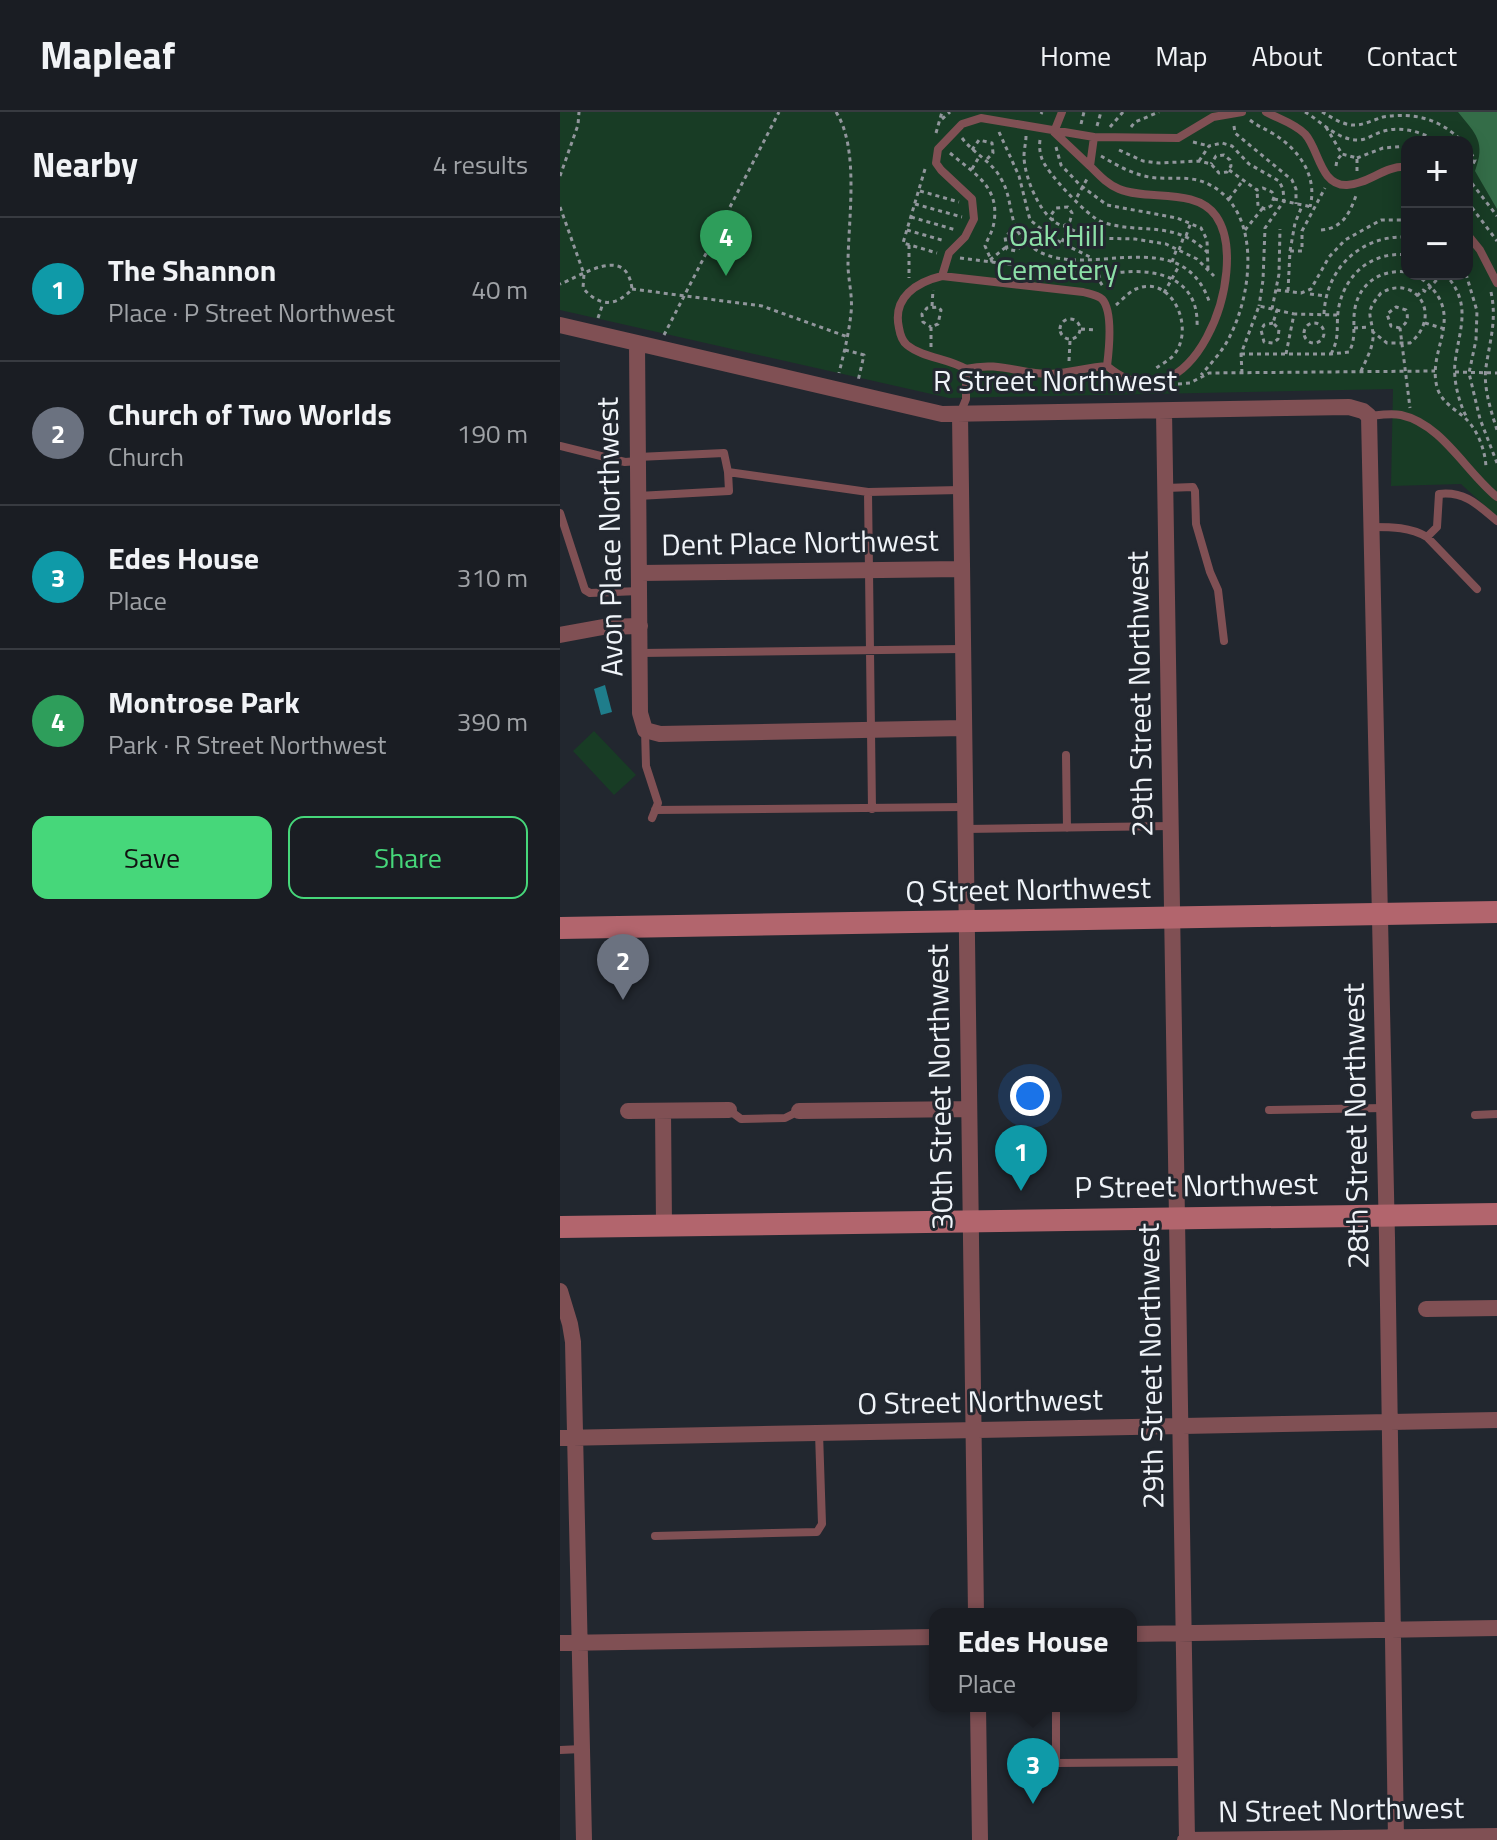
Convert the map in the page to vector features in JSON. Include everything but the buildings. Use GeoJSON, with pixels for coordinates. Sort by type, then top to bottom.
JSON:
{"type":"FeatureCollection","features":[{"type":"Feature","properties":{"kind":"street","name":"R Street Northwest"},"geometry":{"type":"LineString","coordinates":[[560,325],[934,413],[1349,407],[1367,414]]}},
{"type":"Feature","properties":{"kind":"street","name":"Avon Place Northwest"},"geometry":{"type":"LineString","coordinates":[[637,343],[640,713],[645,730]]}},
{"type":"Feature","properties":{"kind":"street","name":"29th Street Northwest"},"geometry":{"type":"LineString","coordinates":[[1164,411],[1186,1840]]}},
{"type":"Feature","properties":{"kind":"street","name":"30th Street Northwest"},"geometry":{"type":"LineString","coordinates":[[960,414],[976,1608]]}},
{"type":"Feature","properties":{"kind":"street","name":"28th Street Northwest"},"geometry":{"type":"LineString","coordinates":[[1367,414],[1384,1108],[1396,1838]]}},
{"type":"Feature","properties":{"kind":"street","name":"Dent Place Northwest"},"geometry":{"type":"LineString","coordinates":[[640,573],[961,569]]}},
{"type":"Feature","properties":{"kind":"street"},"geometry":{"type":"LineString","coordinates":[[560,635],[603,627],[640,626]]}},
{"type":"Feature","properties":{"kind":"street"},"geometry":{"type":"LineString","coordinates":[[645,730],[660,734],[963,728]]}},
{"type":"Feature","properties":{"kind":"street","name":"Q Street Northwest"},"geometry":{"type":"LineString","coordinates":[[560,928],[1497,912]]}},
{"type":"Feature","properties":{"kind":"street"},"geometry":{"type":"LineString","coordinates":[[799,1111],[969,1109]]}},
{"type":"Feature","properties":{"kind":"street"},"geometry":{"type":"LineString","coordinates":[[628,1111],[729,1110]]}},
{"type":"Feature","properties":{"kind":"street"},"geometry":{"type":"LineString","coordinates":[[663,1111],[664,1225]]}},
{"type":"Feature","properties":{"kind":"street","name":"P Street Northwest"},"geometry":{"type":"LineString","coordinates":[[560,1227],[1497,1214]]}},
{"type":"Feature","properties":{"kind":"street"},"geometry":{"type":"LineString","coordinates":[[560,1291],[572,1332],[568,1438],[579,1643],[584,1840]]}},
{"type":"Feature","properties":{"kind":"street"},"geometry":{"type":"LineString","coordinates":[[1426,1309],[1497,1308]]}},
{"type":"Feature","properties":{"kind":"street","name":"O Street Northwest"},"geometry":{"type":"LineString","coordinates":[[568,1438],[1497,1420]]}},
{"type":"Feature","properties":{"kind":"street"},"geometry":{"type":"LineString","coordinates":[[1137,1634],[1497,1628]]}},
{"type":"Feature","properties":{"kind":"street"},"geometry":{"type":"LineString","coordinates":[[560,1643],[929,1637]]}},
{"type":"Feature","properties":{"kind":"street"},"geometry":{"type":"LineString","coordinates":[[978,1712],[980,1840]]}},
{"type":"Feature","properties":{"kind":"street","name":"N Street Northwest"},"geometry":{"type":"LineString","coordinates":[[1186,1840],[1497,1836]]}},
{"type":"Feature","properties":{"kind":"lane"},"geometry":{"type":"LineString","coordinates":[[1054,132],[1062,112]]}},
{"type":"Feature","properties":{"kind":"lane"},"geometry":{"type":"LineString","coordinates":[[1266,112],[1303,132],[1331,180],[1346,185],[1401,166]]}},
{"type":"Feature","properties":{"kind":"lane"},"geometry":{"type":"LineString","coordinates":[[942,276],[947,257],[968,234],[974,207],[967,192],[936,163],[940,147],[971,119],[997,120],[1094,137],[1178,138],[1213,117],[1240,113]]}},
{"type":"Feature","properties":{"kind":"lane"},"geometry":{"type":"LineString","coordinates":[[1054,132],[1102,179],[1121,190],[1182,198],[1202,204],[1215,214],[1225,241],[1223,289],[1215,324],[1197,351],[1165,381],[1153,384],[1130,381],[1107,366],[1045,374],[994,365],[966,369],[905,344],[897,324],[899,306],[910,289],[924,280],[942,276],[1083,292],[1100,297],[1105,304],[1109,331],[1107,366]]}},
{"type":"Feature","properties":{"kind":"lane"},"geometry":{"type":"LineString","coordinates":[[1091,168],[1094,137]]}},
{"type":"Feature","properties":{"kind":"lane"},"geometry":{"type":"LineString","coordinates":[[1473,241],[1480,250],[1494,286]]}},
{"type":"Feature","properties":{"kind":"lane"},"geometry":{"type":"LineString","coordinates":[[960,414],[966,399],[966,369]]}},
{"type":"Feature","properties":{"kind":"lane"},"geometry":{"type":"LineString","coordinates":[[1367,414],[1393,414],[1412,419],[1434,433],[1478,482],[1497,497]]}},
{"type":"Feature","properties":{"kind":"lane"},"geometry":{"type":"LineString","coordinates":[[560,446],[625,462],[724,453],[729,491],[638,496]]}},
{"type":"Feature","properties":{"kind":"lane"},"geometry":{"type":"LineString","coordinates":[[728,472],[868,492],[960,490]]}},
{"type":"Feature","properties":{"kind":"lane"},"geometry":{"type":"LineString","coordinates":[[1165,488],[1193,487],[1195,491],[1196,524],[1218,590],[1224,641]]}},
{"type":"Feature","properties":{"kind":"lane"},"geometry":{"type":"LineString","coordinates":[[868,492],[872,809]]}},
{"type":"Feature","properties":{"kind":"lane"},"geometry":{"type":"LineString","coordinates":[[1427,537],[1437,527],[1439,494],[1453,492],[1467,497],[1497,521]]}},
{"type":"Feature","properties":{"kind":"lane"},"geometry":{"type":"LineString","coordinates":[[560,513],[585,590],[590,593],[640,591]]}},
{"type":"Feature","properties":{"kind":"lane"},"geometry":{"type":"LineString","coordinates":[[1372,527],[1405,528],[1427,537],[1477,589]]}},
{"type":"Feature","properties":{"kind":"lane"},"geometry":{"type":"LineString","coordinates":[[640,653],[962,649]]}},
{"type":"Feature","properties":{"kind":"lane"},"geometry":{"type":"LineString","coordinates":[[645,730],[646,766],[658,803],[654,814],[964,807]]}},
{"type":"Feature","properties":{"kind":"lane"},"geometry":{"type":"LineString","coordinates":[[1066,755],[1067,828]]}},
{"type":"Feature","properties":{"kind":"lane"},"geometry":{"type":"LineString","coordinates":[[965,829],[1171,826]]}},
{"type":"Feature","properties":{"kind":"lane"},"geometry":{"type":"LineString","coordinates":[[1269,1110],[1384,1108]]}},
{"type":"Feature","properties":{"kind":"lane"},"geometry":{"type":"LineString","coordinates":[[729,1110],[741,1119],[785,1118],[799,1111]]}},
{"type":"Feature","properties":{"kind":"lane"},"geometry":{"type":"LineString","coordinates":[[1475,1115],[1497,1114]]}},
{"type":"Feature","properties":{"kind":"lane"},"geometry":{"type":"LineString","coordinates":[[655,1536],[819,1531],[822,1524],[819,1432]]}},
{"type":"Feature","properties":{"kind":"lane"},"geometry":{"type":"LineString","coordinates":[[1056,1712],[1056,1763],[1186,1762]]}},
{"type":"Feature","properties":{"kind":"lane"},"geometry":{"type":"LineString","coordinates":[[560,1750],[582,1749]]}},
{"type":"Feature","properties":{"kind":"path"},"geometry":{"type":"LineString","coordinates":[[560,176],[578,125],[579,112]]}},
{"type":"Feature","properties":{"kind":"path"},"geometry":{"type":"LineString","coordinates":[[664,335],[779,112]]}},
{"type":"Feature","properties":{"kind":"path"},"geometry":{"type":"LineString","coordinates":[[836,112],[848,149],[848,267],[852,309],[838,376]]}},
{"type":"Feature","properties":{"kind":"path"},"geometry":{"type":"LineString","coordinates":[[940,147],[933,144],[942,112]]}},
{"type":"Feature","properties":{"kind":"path"},"geometry":{"type":"LineString","coordinates":[[939,122],[950,112]]}},
{"type":"Feature","properties":{"kind":"path"},"geometry":{"type":"LineString","coordinates":[[1123,112],[1110,125],[1108,138],[1117,149],[1143,161],[1199,161],[1211,164],[1219,173],[1229,170]]}},
{"type":"Feature","properties":{"kind":"path"},"geometry":{"type":"LineString","coordinates":[[1127,138],[1135,122],[1159,112]]}},
{"type":"Feature","properties":{"kind":"path"},"geometry":{"type":"LineString","coordinates":[[1305,112],[1349,138],[1360,140],[1382,132],[1402,130],[1426,136]]}},
{"type":"Feature","properties":{"kind":"path"},"geometry":{"type":"LineString","coordinates":[[1322,112],[1356,125],[1388,116],[1420,115],[1448,127],[1457,136]]}},
{"type":"Feature","properties":{"kind":"path"},"geometry":{"type":"LineString","coordinates":[[1296,204],[1296,189],[1292,180],[1235,133],[1240,113],[1277,136],[1304,162],[1313,186],[1310,207]]}},
{"type":"Feature","properties":{"kind":"path"},"geometry":{"type":"LineString","coordinates":[[997,120],[1023,187],[1030,220],[1094,259]]}},
{"type":"Feature","properties":{"kind":"path"},"geometry":{"type":"LineString","coordinates":[[1027,125],[1026,170],[1037,201],[1053,221],[1090,238],[1135,239],[1178,249],[1205,266],[1223,289]]}},
{"type":"Feature","properties":{"kind":"path"},"geometry":{"type":"LineString","coordinates":[[1326,127],[1342,154]]}},
{"type":"Feature","properties":{"kind":"path"},"geometry":{"type":"LineString","coordinates":[[957,129],[972,150],[999,174],[1012,222],[1031,245],[1048,255],[1094,259],[1154,257],[1172,262],[1197,279],[1206,292],[1215,324]]}},
{"type":"Feature","properties":{"kind":"path"},"geometry":{"type":"LineString","coordinates":[[1043,129],[1039,144],[1041,158],[1049,171],[1101,222],[1166,229],[1185,236],[1208,253]]}},
{"type":"Feature","properties":{"kind":"path"},"geometry":{"type":"LineString","coordinates":[[972,150],[979,140],[992,143],[993,153],[985,161]]}},
{"type":"Feature","properties":{"kind":"path"},"geometry":{"type":"LineString","coordinates":[[1193,142],[1232,146],[1249,164],[1279,181],[1283,189],[1284,201],[1265,228],[1259,306],[1241,354],[1242,373]]}},
{"type":"Feature","properties":{"kind":"path"},"geometry":{"type":"LineString","coordinates":[[1199,161],[1209,146]]}},
{"type":"Feature","properties":{"kind":"path"},"geometry":{"type":"LineString","coordinates":[[1357,158],[1383,148],[1401,146]]}},
{"type":"Feature","properties":{"kind":"path"},"geometry":{"type":"LineString","coordinates":[[1092,151],[1143,176],[1195,179],[1209,184],[1229,199],[1245,230],[1247,263],[1242,306],[1229,338],[1201,375],[1190,383],[1165,381]]}},
{"type":"Feature","properties":{"kind":"path"},"geometry":{"type":"LineString","coordinates":[[1211,164],[1218,154],[1224,155],[1230,160],[1229,170]]}},
{"type":"Feature","properties":{"kind":"path"},"geometry":{"type":"LineString","coordinates":[[1342,154],[1357,158]]}},
{"type":"Feature","properties":{"kind":"path"},"geometry":{"type":"LineString","coordinates":[[1337,170],[1337,160],[1342,154]]}},
{"type":"Feature","properties":{"kind":"path"},"geometry":{"type":"LineString","coordinates":[[972,169],[979,157]]}},
{"type":"Feature","properties":{"kind":"path"},"geometry":{"type":"LineString","coordinates":[[1350,176],[1357,170],[1357,158]]}},
{"type":"Feature","properties":{"kind":"path"},"geometry":{"type":"LineString","coordinates":[[926,168],[903,243],[947,257],[1096,277],[1137,270],[1151,271],[1172,279],[1183,288],[1195,309],[1197,351]]}},
{"type":"Feature","properties":{"kind":"path"},"geometry":{"type":"LineString","coordinates":[[1062,242],[1091,168]]}},
{"type":"Feature","properties":{"kind":"path"},"geometry":{"type":"LineString","coordinates":[[1229,170],[1257,190],[1272,192],[1274,199],[1271,206],[1262,209],[1245,230]]}},
{"type":"Feature","properties":{"kind":"path"},"geometry":{"type":"LineString","coordinates":[[1290,251],[1302,251],[1301,236],[1331,180]]}},
{"type":"Feature","properties":{"kind":"path"},"geometry":{"type":"LineString","coordinates":[[1229,199],[1242,181]]}},
{"type":"Feature","properties":{"kind":"path"},"geometry":{"type":"LineString","coordinates":[[1321,230],[1331,230],[1344,222],[1361,182]]}},
{"type":"Feature","properties":{"kind":"path"},"geometry":{"type":"LineString","coordinates":[[1473,184],[1497,216]]}},
{"type":"Feature","properties":{"kind":"path"},"geometry":{"type":"LineString","coordinates":[[1257,190],[1257,202],[1262,209]]}},
{"type":"Feature","properties":{"kind":"path"},"geometry":{"type":"LineString","coordinates":[[919,191],[974,207]]}},
{"type":"Feature","properties":{"kind":"path"},"geometry":{"type":"LineString","coordinates":[[1274,199],[1315,208]]}},
{"type":"Feature","properties":{"kind":"path"},"geometry":{"type":"LineString","coordinates":[[915,204],[973,221]]}},
{"type":"Feature","properties":{"kind":"path"},"geometry":{"type":"LineString","coordinates":[[1288,291],[1290,251],[1302,206]]}},
{"type":"Feature","properties":{"kind":"path"},"geometry":{"type":"LineString","coordinates":[[560,207],[584,274],[583,288],[591,298],[614,303],[632,289],[631,279],[623,270],[612,265],[601,265],[584,274],[560,284]]}},
{"type":"Feature","properties":{"kind":"path"},"geometry":{"type":"LineString","coordinates":[[1053,221],[1051,215],[1056,208],[1068,207],[1072,213]]}},
{"type":"Feature","properties":{"kind":"path"},"geometry":{"type":"LineString","coordinates":[[1472,208],[1497,241]]}},
{"type":"Feature","properties":{"kind":"path"},"geometry":{"type":"LineString","coordinates":[[911,217],[968,234]]}},
{"type":"Feature","properties":{"kind":"path"},"geometry":{"type":"LineString","coordinates":[[1277,290],[1305,293],[1311,289],[1334,250],[1367,226],[1381,220],[1401,220]]}},
{"type":"Feature","properties":{"kind":"path"},"geometry":{"type":"LineString","coordinates":[[1172,262],[1191,222]]}},
{"type":"Feature","properties":{"kind":"path"},"geometry":{"type":"LineString","coordinates":[[1273,323],[1264,325],[1261,330],[1262,339],[1268,343],[1273,343],[1279,335],[1279,329],[1273,323],[1280,229]]}},
{"type":"Feature","properties":{"kind":"path"},"geometry":{"type":"LineString","coordinates":[[907,230],[956,245]]}},
{"type":"Feature","properties":{"kind":"path"},"geometry":{"type":"LineString","coordinates":[[1006,247],[1005,237],[1011,231],[1018,231]]}},
{"type":"Feature","properties":{"kind":"path"},"geometry":{"type":"LineString","coordinates":[[1031,245],[1044,231]]}},
{"type":"Feature","properties":{"kind":"path"},"geometry":{"type":"LineString","coordinates":[[1324,314],[1325,296],[1335,273],[1353,253],[1381,239],[1401,237]]}},
{"type":"Feature","properties":{"kind":"path"},"geometry":{"type":"LineString","coordinates":[[1006,247],[1016,251],[1026,241]]}},
{"type":"Feature","properties":{"kind":"path"},"geometry":{"type":"LineString","coordinates":[[909,245],[910,289]]}},
{"type":"Feature","properties":{"kind":"path"},"geometry":{"type":"LineString","coordinates":[[990,260],[1006,247]]}},
{"type":"Feature","properties":{"kind":"path"},"geometry":{"type":"LineString","coordinates":[[1331,354],[1338,341],[1338,315],[1345,287],[1369,261],[1385,255],[1401,255]]}},
{"type":"Feature","properties":{"kind":"path"},"geometry":{"type":"LineString","coordinates":[[1094,259],[1096,277],[1106,293],[1105,304]]}},
{"type":"Feature","properties":{"kind":"path"},"geometry":{"type":"LineString","coordinates":[[1164,293],[1179,266]]}},
{"type":"Feature","properties":{"kind":"path"},"geometry":{"type":"LineString","coordinates":[[1241,354],[1349,352],[1353,344],[1357,301],[1367,283],[1382,273],[1401,272]]}},
{"type":"Feature","properties":{"kind":"path"},"geometry":{"type":"LineString","coordinates":[[1422,280],[1430,286],[1441,307],[1445,329],[1435,371],[1440,395],[1469,421]]}},
{"type":"Feature","properties":{"kind":"path"},"geometry":{"type":"LineString","coordinates":[[1417,296],[1436,280]]}},
{"type":"Feature","properties":{"kind":"path"},"geometry":{"type":"LineString","coordinates":[[1447,280],[1459,296],[1463,312],[1455,372],[1462,409],[1485,451],[1485,476],[1478,482]]}},
{"type":"Feature","properties":{"kind":"path"},"geometry":{"type":"LineString","coordinates":[[1468,280],[1477,311],[1476,340],[1469,373],[1480,419],[1497,463]]}},
{"type":"Feature","properties":{"kind":"path"},"geometry":{"type":"LineString","coordinates":[[1494,286],[1495,319],[1485,373],[1497,430]]}},
{"type":"Feature","properties":{"kind":"path"},"geometry":{"type":"LineString","coordinates":[[1108,315],[1135,289],[1145,287],[1170,296],[1180,311],[1183,329],[1180,342],[1176,353],[1169,359],[1157,368],[1146,371]]}},
{"type":"Feature","properties":{"kind":"path"},"geometry":{"type":"LineString","coordinates":[[1354,328],[1372,330],[1387,343],[1402,344],[1414,339],[1425,323],[1425,308],[1417,296],[1399,288],[1381,293],[1370,308],[1372,330],[1371,347],[1361,371]]}},
{"type":"Feature","properties":{"kind":"path"},"geometry":{"type":"LineString","coordinates":[[632,289],[762,306],[848,337]]}},
{"type":"Feature","properties":{"kind":"path"},"geometry":{"type":"LineString","coordinates":[[1310,294],[1325,296]]}},
{"type":"Feature","properties":{"kind":"path"},"geometry":{"type":"LineString","coordinates":[[598,320],[603,303]]}},
{"type":"Feature","properties":{"kind":"path"},"geometry":{"type":"LineString","coordinates":[[1259,306],[1294,314],[1338,315]]}},
{"type":"Feature","properties":{"kind":"path"},"geometry":{"type":"LineString","coordinates":[[938,307],[941,310],[940,320],[931,327],[923,322],[922,314],[924,309],[938,307]]}},
{"type":"Feature","properties":{"kind":"path"},"geometry":{"type":"LineString","coordinates":[[1396,307],[1406,310],[1408,316],[1407,322],[1400,328],[1391,326],[1387,319],[1387,314],[1396,307]]}},
{"type":"Feature","properties":{"kind":"path"},"geometry":{"type":"LineString","coordinates":[[1286,354],[1294,314]]}},
{"type":"Feature","properties":{"kind":"path"},"geometry":{"type":"LineString","coordinates":[[1314,323],[1315,314]]}},
{"type":"Feature","properties":{"kind":"path"},"geometry":{"type":"LineString","coordinates":[[1074,319],[1081,329],[1077,337],[1070,340],[1065,339],[1060,331],[1065,320],[1074,319]]}},
{"type":"Feature","properties":{"kind":"path"},"geometry":{"type":"LineString","coordinates":[[1314,323],[1322,327],[1323,332],[1320,340],[1313,343],[1306,338],[1304,331],[1314,323]]}},
{"type":"Feature","properties":{"kind":"path"},"geometry":{"type":"LineString","coordinates":[[1425,323],[1445,329]]}},
{"type":"Feature","properties":{"kind":"path"},"geometry":{"type":"LineString","coordinates":[[930,354],[931,327]]}},
{"type":"Feature","properties":{"kind":"path"},"geometry":{"type":"LineString","coordinates":[[1400,328],[1412,419]]}},
{"type":"Feature","properties":{"kind":"path"},"geometry":{"type":"LineString","coordinates":[[1081,329],[1109,331]]}},
{"type":"Feature","properties":{"kind":"path"},"geometry":{"type":"LineString","coordinates":[[1068,373],[1070,340]]}},
{"type":"Feature","properties":{"kind":"path"},"geometry":{"type":"LineString","coordinates":[[1264,354],[1268,343]]}},
{"type":"Feature","properties":{"kind":"path"},"geometry":{"type":"LineString","coordinates":[[1312,354],[1313,343]]}},
{"type":"Feature","properties":{"kind":"path"},"geometry":{"type":"LineString","coordinates":[[845,350],[864,355],[858,381]]}},
{"type":"Feature","properties":{"kind":"path"},"geometry":{"type":"LineString","coordinates":[[1201,375],[1435,371]]}},
{"type":"Feature","properties":{"kind":"path"},"geometry":{"type":"LineString","coordinates":[[1455,372],[1497,373]]}},
{"type":"Feature","properties":{"kind":"green space","name":"Oak Hill Cemetery"},"geometry":{"type":"Polygon","coordinates":[[[560,112],[1497,112],[1497,517],[1461,484],[1391,486],[1393,389],[949,398],[560,310],[560,112]]]}},
{"type":"Feature","properties":{"kind":"green space"},"geometry":{"type":"Polygon","coordinates":[[[1458,112],[1497,112],[1497,209],[1475,171],[1480,153],[1477,139],[1458,112]]]}},
{"type":"Feature","properties":{"kind":"green space"},"geometry":{"type":"Polygon","coordinates":[[[594,731],[636,775],[614,795],[573,751],[594,731]]]}},
{"type":"Feature","properties":{"kind":"water"},"geometry":{"type":"Polygon","coordinates":[[[605,685],[612,712],[601,715],[594,689],[605,685]]]}},
{"type":"Feature","properties":{"kind":"place","name":"Montrose Park"},"geometry":{"type":"Point","coordinates":[726,276]}},
{"type":"Feature","properties":{"kind":"place","name":"Church of Two Worlds"},"geometry":{"type":"Point","coordinates":[623,1000]}},
{"type":"Feature","properties":{"kind":"place","name":"The Shannon"},"geometry":{"type":"Point","coordinates":[1021,1191]}},
{"type":"Feature","properties":{"kind":"place","name":"Edes House"},"geometry":{"type":"Point","coordinates":[1033,1804]}}]}
